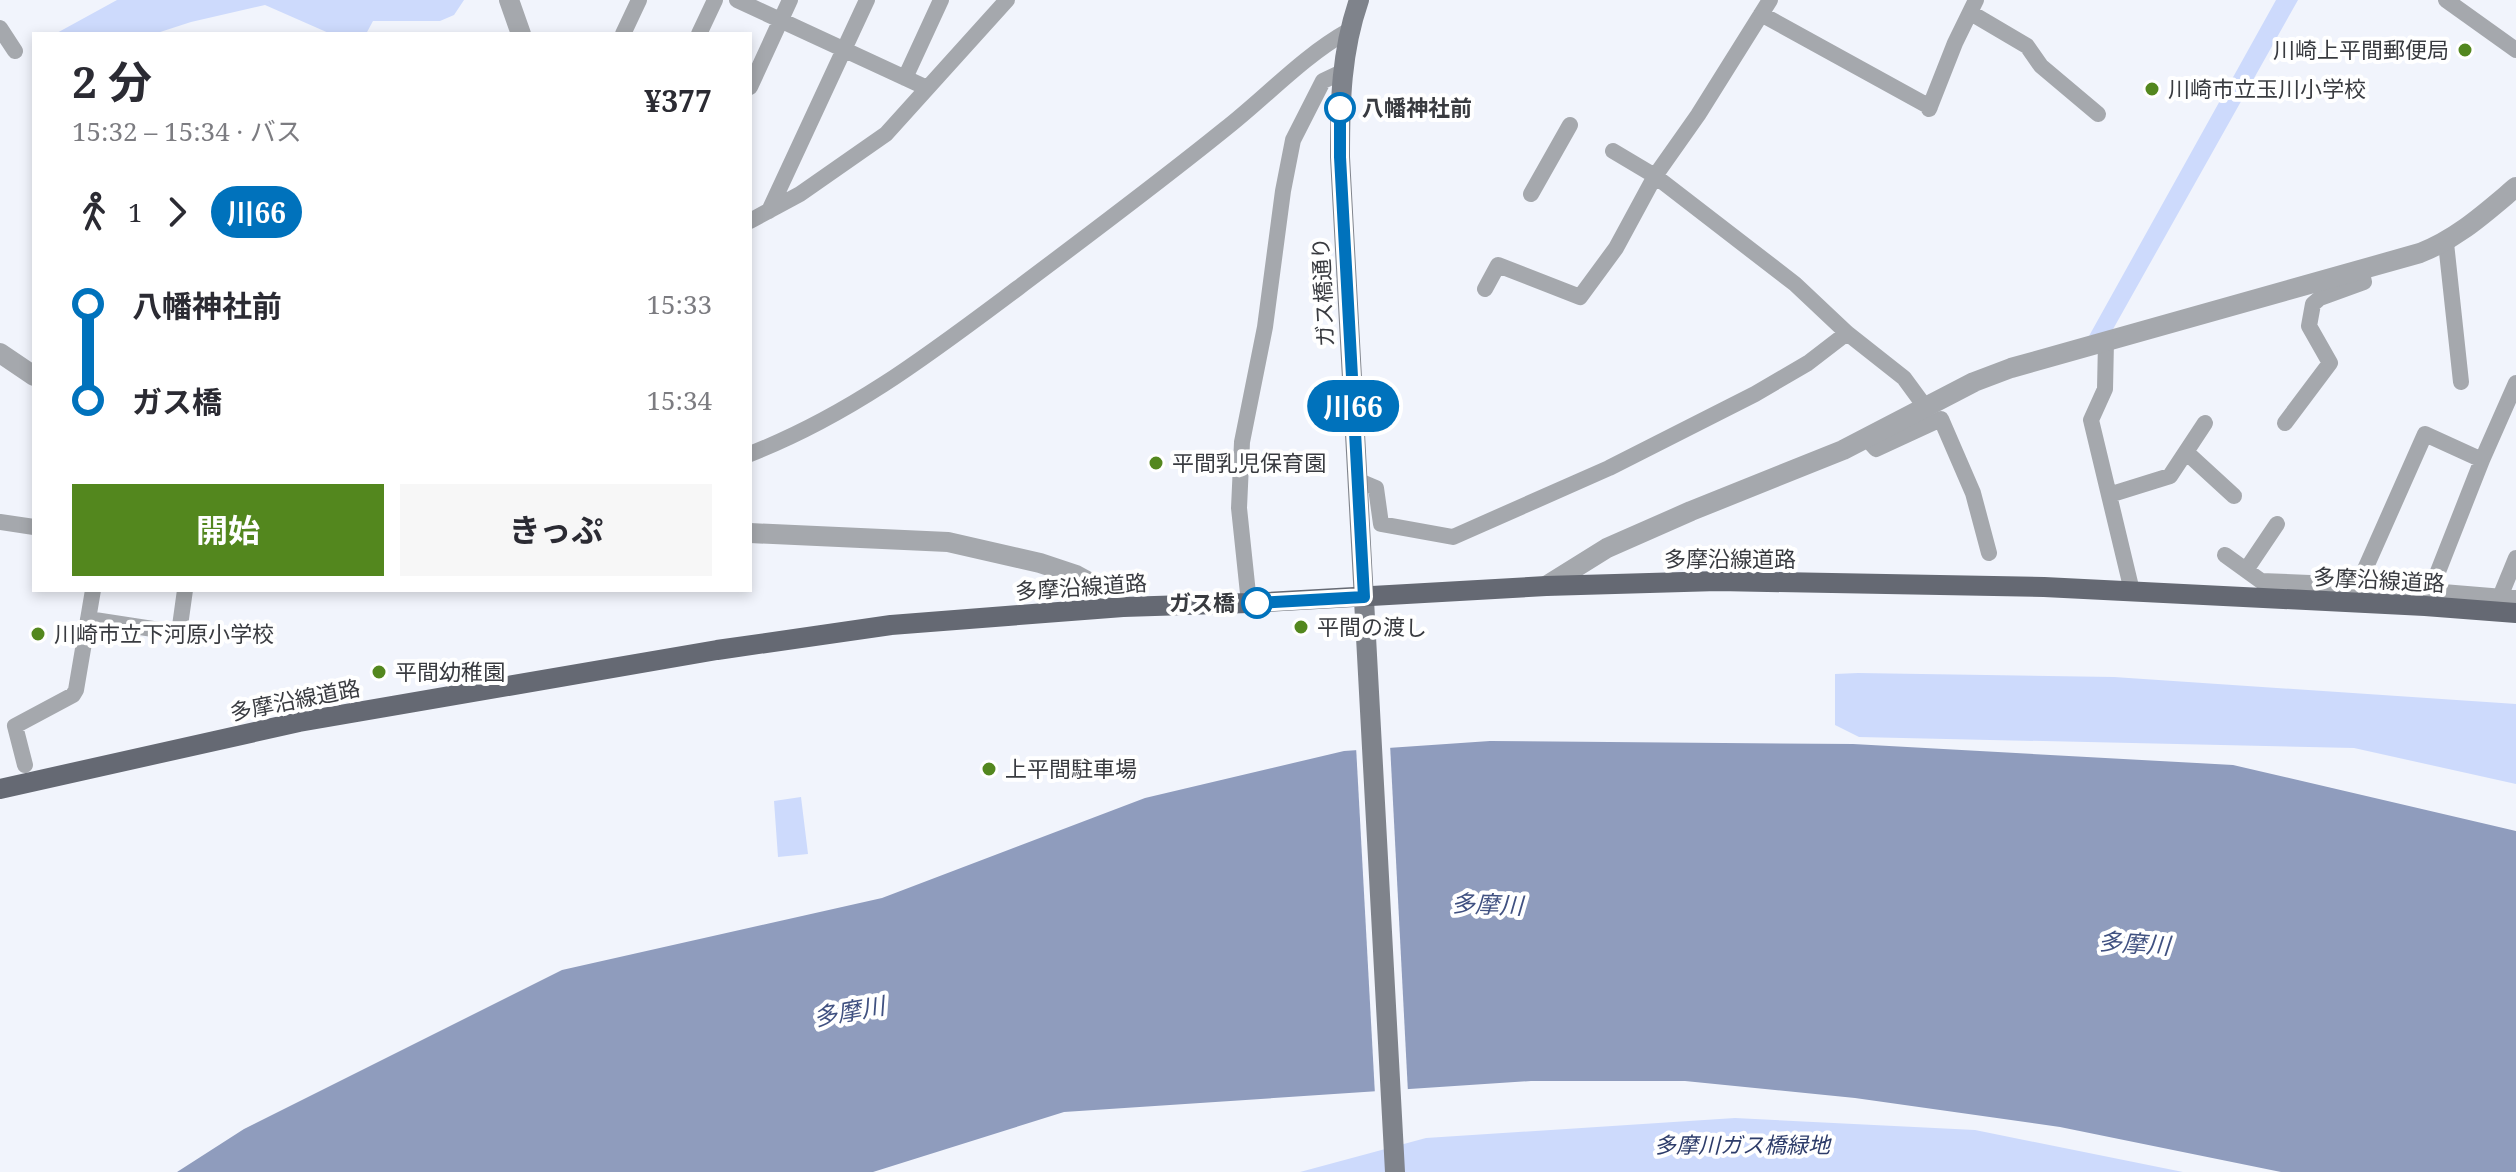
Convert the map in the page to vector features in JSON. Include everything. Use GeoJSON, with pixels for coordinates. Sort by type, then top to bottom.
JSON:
{"type":"FeatureCollection","features":[{"type":"Feature","properties":{"kind":"main road","name":"ガス橋通り"},"geometry":{"type":"LineString","coordinates":[[1359,0],[1348,31],[1342,72],[1340,157],[1395,1172]]}},
{"type":"Feature","properties":{"kind":"main road","name":"多摩沿線道路"},"geometry":{"type":"LineString","coordinates":[[0,789],[299,722],[717,650],[891,625],[1123,607],[1546,586],[1718,581],[2132,591],[2261,589],[2428,598],[2516,613]]}},
{"type":"Feature","properties":{"kind":"street"},"geometry":{"type":"LineString","coordinates":[[509,0],[520,32]]}},
{"type":"Feature","properties":{"kind":"street"},"geometry":{"type":"LineString","coordinates":[[624,32],[639,0]]}},
{"type":"Feature","properties":{"kind":"street"},"geometry":{"type":"LineString","coordinates":[[700,32],[715,0]]}},
{"type":"Feature","properties":{"kind":"street"},"geometry":{"type":"LineString","coordinates":[[737,0],[927,88]]}},
{"type":"Feature","properties":{"kind":"street"},"geometry":{"type":"LineString","coordinates":[[752,83],[790,0]]}},
{"type":"Feature","properties":{"kind":"street"},"geometry":{"type":"LineString","coordinates":[[769,211],[867,0]]}},
{"type":"Feature","properties":{"kind":"street"},"geometry":{"type":"LineString","coordinates":[[905,78],[941,0]]}},
{"type":"Feature","properties":{"kind":"street"},"geometry":{"type":"LineString","coordinates":[[752,220],[800,194],[886,134],[1007,0]]}},
{"type":"Feature","properties":{"kind":"street"},"geometry":{"type":"LineString","coordinates":[[2451,1],[2516,50]]}},
{"type":"Feature","properties":{"kind":"street"},"geometry":{"type":"LineString","coordinates":[[1485,289],[1498,265],[1580,297],[1616,248],[1655,176],[1698,115],[1765,7],[1929,108],[1955,43],[1974,7],[2027,46],[2041,66],[2098,114]]}},
{"type":"Feature","properties":{"kind":"street"},"geometry":{"type":"LineString","coordinates":[[0,28],[15,51]]}},
{"type":"Feature","properties":{"kind":"street"},"geometry":{"type":"LineString","coordinates":[[752,453],[832,417],[924,360],[1228,128],[1324,45],[1348,31]]}},
{"type":"Feature","properties":{"kind":"street"},"geometry":{"type":"LineString","coordinates":[[1249,603],[1239,508],[1242,442],[1265,327],[1286,178],[1293,140],[1321,84],[1326,78],[1342,72]]}},
{"type":"Feature","properties":{"kind":"street"},"geometry":{"type":"LineString","coordinates":[[1531,194],[1570,125]]}},
{"type":"Feature","properties":{"kind":"street"},"geometry":{"type":"LineString","coordinates":[[1613,151],[1655,176],[1795,284],[1847,333],[1904,378],[1926,408]]}},
{"type":"Feature","properties":{"kind":"street"},"geometry":{"type":"LineString","coordinates":[[1546,586],[1607,548],[1867,439],[1974,382],[2011,368],[2446,243],[2516,187]]}},
{"type":"Feature","properties":{"kind":"street"},"geometry":{"type":"LineString","coordinates":[[2446,243],[2461,382]]}},
{"type":"Feature","properties":{"kind":"street"},"geometry":{"type":"LineString","coordinates":[[2285,423],[2330,363],[2309,326],[2313,304],[2320,298],[2364,282],[2361,269]]}},
{"type":"Feature","properties":{"kind":"street"},"geometry":{"type":"LineString","coordinates":[[1357,480],[1376,488],[1381,524],[1453,537],[1609,468],[1755,394],[1808,363],[1847,333]]}},
{"type":"Feature","properties":{"kind":"street"},"geometry":{"type":"LineString","coordinates":[[2106,341],[2105,389],[2091,420],[2132,591]]}},
{"type":"Feature","properties":{"kind":"street"},"geometry":{"type":"LineString","coordinates":[[0,353],[32,375]]}},
{"type":"Feature","properties":{"kind":"street"},"geometry":{"type":"LineString","coordinates":[[2428,598],[2516,383]]}},
{"type":"Feature","properties":{"kind":"street"},"geometry":{"type":"LineString","coordinates":[[1867,439],[1876,449],[1941,419],[1968,479],[1989,553]]}},
{"type":"Feature","properties":{"kind":"street"},"geometry":{"type":"LineString","coordinates":[[2109,495],[2170,476],[2205,423]]}},
{"type":"Feature","properties":{"kind":"street"},"geometry":{"type":"LineString","coordinates":[[2358,585],[2425,434],[2482,460]]}},
{"type":"Feature","properties":{"kind":"street"},"geometry":{"type":"LineString","coordinates":[[2186,452],[2234,496]]}},
{"type":"Feature","properties":{"kind":"street"},"geometry":{"type":"LineString","coordinates":[[0,522],[32,527]]}},
{"type":"Feature","properties":{"kind":"street"},"geometry":{"type":"LineString","coordinates":[[2246,570],[2277,524]]}},
{"type":"Feature","properties":{"kind":"street"},"geometry":{"type":"LineString","coordinates":[[752,533],[869,537],[961,545],[1076,575],[1109,593],[1123,607]]}},
{"type":"Feature","properties":{"kind":"street"},"geometry":{"type":"LineString","coordinates":[[2225,555],[2246,570],[2261,589],[2358,585],[2428,598],[2508,597],[2516,558]]}},
{"type":"Feature","properties":{"kind":"street"},"geometry":{"type":"LineString","coordinates":[[25,765],[15,726],[73,695],[76,690],[93,592]]}},
{"type":"Feature","properties":{"kind":"street"},"geometry":{"type":"LineString","coordinates":[[88,619],[179,633],[185,592]]}},
{"type":"Feature","properties":{"kind":"green space"},"geometry":{"type":"Polygon","coordinates":[[[117,0],[464,0],[454,15],[440,21],[373,21],[367,32],[326,32],[265,5],[160,32],[59,32],[117,0]]]}},
{"type":"Feature","properties":{"kind":"green space"},"geometry":{"type":"Polygon","coordinates":[[[2276,0],[2298,0],[2112,331],[2089,336],[2276,0]]]}},
{"type":"Feature","properties":{"kind":"green space"},"geometry":{"type":"Polygon","coordinates":[[[1835,674],[2114,677],[2516,704],[2516,784],[2354,748],[1859,737],[1835,725],[1835,674]]]}},
{"type":"Feature","properties":{"kind":"green space"},"geometry":{"type":"Polygon","coordinates":[[[801,797],[808,854],[778,857],[774,801],[801,797]]]}},
{"type":"Feature","properties":{"kind":"green space","name":"多摩川ガス橋緑地"},"geometry":{"type":"Polygon","coordinates":[[[1735,1118],[1975,1130],[2183,1172],[1300,1172],[1426,1138],[1735,1118]]]}},
{"type":"Feature","properties":{"kind":"water","name":"多摩川"},"geometry":{"type":"Polygon","coordinates":[[[1490,741],[1853,744],[2233,765],[2516,831],[2516,1172],[2281,1172],[2060,1127],[1855,1098],[1685,1081],[1531,1081],[1064,1112],[873,1172],[177,1172],[244,1129],[562,970],[882,898],[1145,798],[1344,751],[1490,741]]]}},
{"type":"Feature","properties":{"kind":"pier"},"geometry":{"type":"Polygon","coordinates":[[[1390,744],[1408,1093],[1375,1095],[1356,746],[1390,744]]]}},
{"type":"Feature","properties":{"kind":"bus line","name":"川66"},"geometry":{"type":"LineString","coordinates":[[1257,603],[1364,597],[1340,157],[1340,108]]}},
{"type":"Feature","properties":{"kind":"place","name":"川崎上平間郵便局"},"geometry":{"type":"Point","coordinates":[2465,50]}},
{"type":"Feature","properties":{"kind":"place","name":"川崎市立玉川小学校"},"geometry":{"type":"Point","coordinates":[2152,89]}},
{"type":"Feature","properties":{"kind":"place","name":"八幡神社前"},"geometry":{"type":"Point","coordinates":[1340,108]}},
{"type":"Feature","properties":{"kind":"place","name":"平間乳児保育園"},"geometry":{"type":"Point","coordinates":[1156,463]}},
{"type":"Feature","properties":{"kind":"place","name":"ガス橋"},"geometry":{"type":"Point","coordinates":[1257,603]}},
{"type":"Feature","properties":{"kind":"place","name":"平間の渡し"},"geometry":{"type":"Point","coordinates":[1301,627]}},
{"type":"Feature","properties":{"kind":"place","name":"川崎市立下河原小学校"},"geometry":{"type":"Point","coordinates":[38,634]}},
{"type":"Feature","properties":{"kind":"place","name":"平間幼稚園"},"geometry":{"type":"Point","coordinates":[379,672]}},
{"type":"Feature","properties":{"kind":"place","name":"上平間駐車場"},"geometry":{"type":"Point","coordinates":[989,769]}}]}
